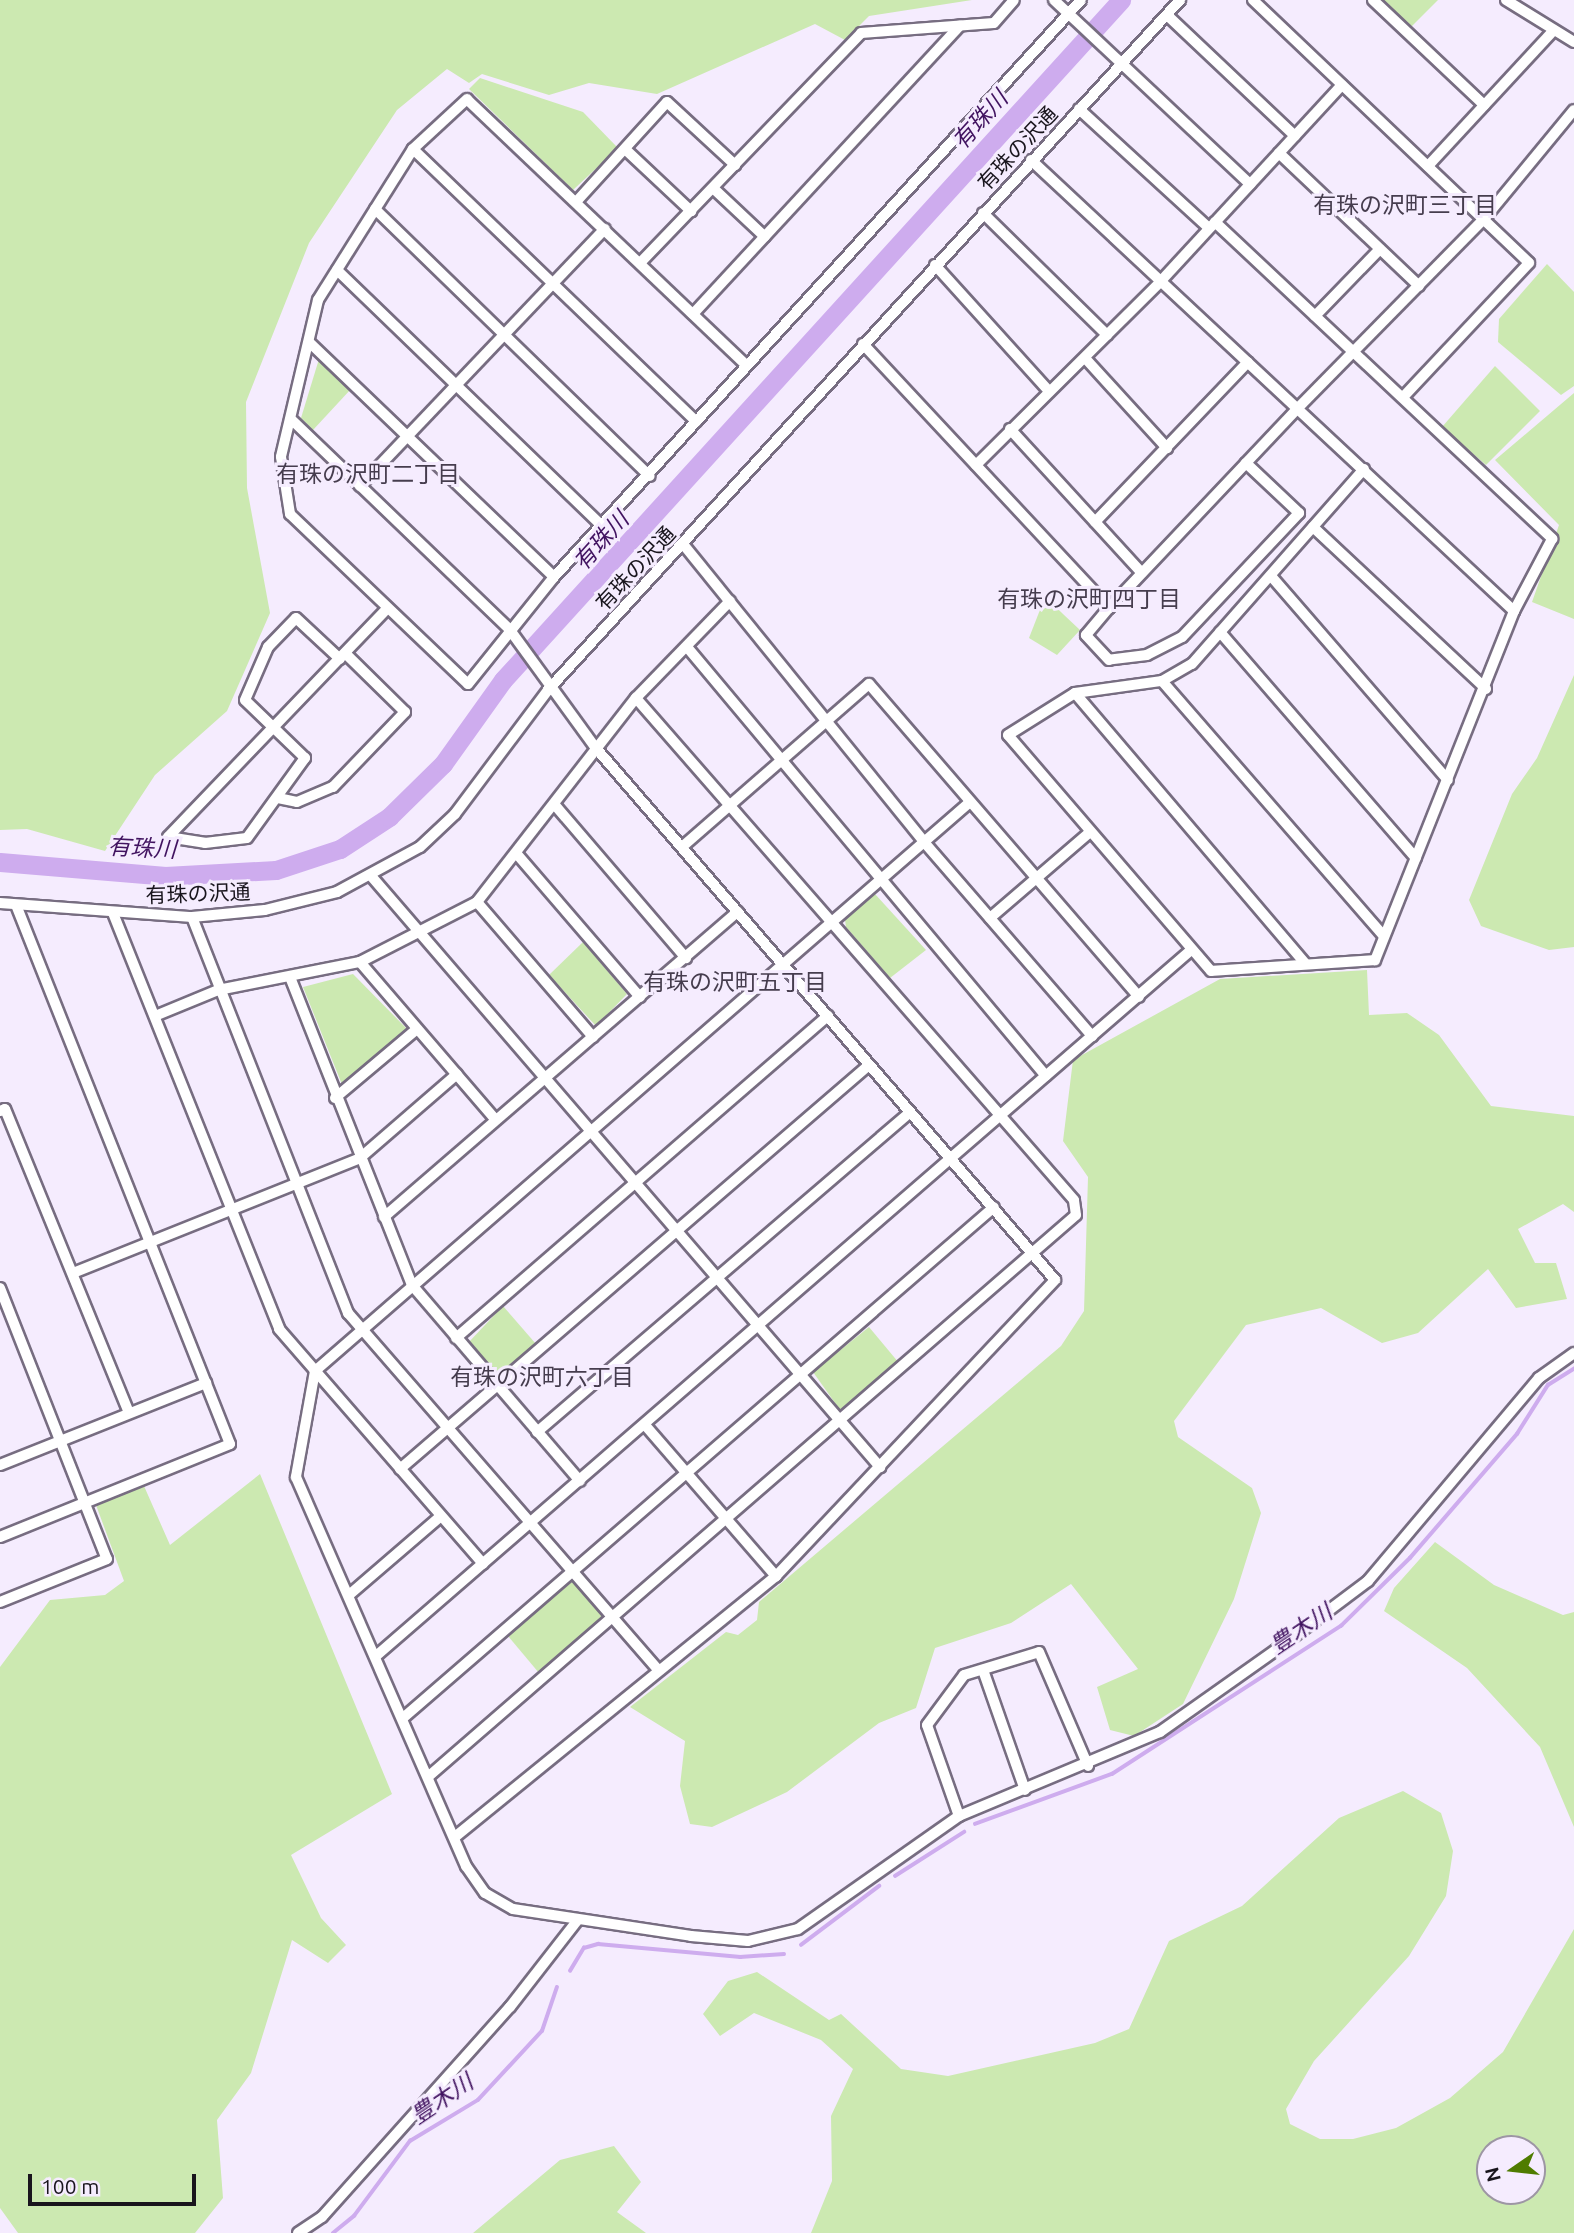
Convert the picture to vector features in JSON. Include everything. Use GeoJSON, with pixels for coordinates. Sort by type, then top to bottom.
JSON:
{"type":"FeatureCollection","features":[{"type":"Feature","properties":{"kind":"street"},"geometry":{"type":"LineString","coordinates":[[640,263],[861,33],[994,23],[1014,0]]}},
{"type":"Feature","properties":{"kind":"street"},"geometry":{"type":"LineString","coordinates":[[1054,0],[1108,47],[1250,184]]}},
{"type":"Feature","properties":{"kind":"street"},"geometry":{"type":"LineString","coordinates":[[746,365],[467,99],[412,149],[318,300],[293,421],[281,457],[290,514],[468,684],[513,634],[554,577],[650,476],[746,365],[1081,0]]}},
{"type":"Feature","properties":{"kind":"street","name":"有珠の沢通"},"geometry":{"type":"LineString","coordinates":[[0,903],[192,917],[301,903],[372,877],[421,847],[456,814],[548,690],[1180,0]]}},
{"type":"Feature","properties":{"kind":"street"},"geometry":{"type":"LineString","coordinates":[[1252,0],[1529,263],[1404,397]]}},
{"type":"Feature","properties":{"kind":"street"},"geometry":{"type":"LineString","coordinates":[[1373,0],[1484,105]]}},
{"type":"Feature","properties":{"kind":"street"},"geometry":{"type":"LineString","coordinates":[[1506,0],[1574,42]]}},
{"type":"Feature","properties":{"kind":"street"},"geometry":{"type":"LineString","coordinates":[[1167,15],[1295,136]]}},
{"type":"Feature","properties":{"kind":"street"},"geometry":{"type":"LineString","coordinates":[[693,314],[960,26]]}},
{"type":"Feature","properties":{"kind":"street"},"geometry":{"type":"LineString","coordinates":[[1428,166],[1554,30]]}},
{"type":"Feature","properties":{"kind":"street"},"geometry":{"type":"LineString","coordinates":[[976,465],[1047,389],[1085,358],[1160,282],[1342,85]]}},
{"type":"Feature","properties":{"kind":"street"},"geometry":{"type":"LineString","coordinates":[[576,202],[667,103],[735,165]]}},
{"type":"Feature","properties":{"kind":"street"},"geometry":{"type":"LineString","coordinates":[[1079,109],[1315,316],[1552,539],[1514,611],[1486,690],[1375,960],[1211,971],[1008,735],[1075,693],[1162,681],[1192,664],[1364,469]]}},
{"type":"Feature","properties":{"kind":"street"},"geometry":{"type":"LineString","coordinates":[[1246,463],[1298,513],[1191,627],[1163,649],[1109,660],[1086,635],[1109,608],[1142,573],[1246,463],[1298,408],[1484,219],[1574,110]]}},
{"type":"Feature","properties":{"kind":"street"},"geometry":{"type":"LineString","coordinates":[[412,149],[555,282],[696,421]]}},
{"type":"Feature","properties":{"kind":"street"},"geometry":{"type":"LineString","coordinates":[[625,149],[691,211]]}},
{"type":"Feature","properties":{"kind":"street"},"geometry":{"type":"LineString","coordinates":[[1279,153],[1419,286]]}},
{"type":"Feature","properties":{"kind":"street"},"geometry":{"type":"LineString","coordinates":[[1031,160],[1514,611]]}},
{"type":"Feature","properties":{"kind":"street"},"geometry":{"type":"LineString","coordinates":[[713,188],[765,237]]}},
{"type":"Feature","properties":{"kind":"street"},"geometry":{"type":"LineString","coordinates":[[375,209],[650,476]]}},
{"type":"Feature","properties":{"kind":"street"},"geometry":{"type":"LineString","coordinates":[[983,213],[1107,335]]}},
{"type":"Feature","properties":{"kind":"street"},"geometry":{"type":"LineString","coordinates":[[360,486],[605,229]]}},
{"type":"Feature","properties":{"kind":"street"},"geometry":{"type":"LineString","coordinates":[[1315,316],[1380,248]]}},
{"type":"Feature","properties":{"kind":"street"},"geometry":{"type":"LineString","coordinates":[[935,265],[1047,389]]}},
{"type":"Feature","properties":{"kind":"street"},"geometry":{"type":"LineString","coordinates":[[337,270],[602,526]]}},
{"type":"Feature","properties":{"kind":"street"},"geometry":{"type":"LineString","coordinates":[[309,342],[554,577]]}},
{"type":"Feature","properties":{"kind":"street"},"geometry":{"type":"LineString","coordinates":[[863,344],[1109,608]]}},
{"type":"Feature","properties":{"kind":"street"},"geometry":{"type":"LineString","coordinates":[[1085,358],[1167,448]]}},
{"type":"Feature","properties":{"kind":"street"},"geometry":{"type":"LineString","coordinates":[[1095,522],[1248,362]]}},
{"type":"Feature","properties":{"kind":"street"},"geometry":{"type":"LineString","coordinates":[[293,421],[513,634],[548,690],[595,747],[1055,1280],[776,1576],[455,1837]]}},
{"type":"Feature","properties":{"kind":"street"},"geometry":{"type":"LineString","coordinates":[[1010,429],[1142,573]]}},
{"type":"Feature","properties":{"kind":"street"},"geometry":{"type":"LineString","coordinates":[[1313,527],[1486,690]]}},
{"type":"Feature","properties":{"kind":"street"},"geometry":{"type":"LineString","coordinates":[[683,544],[924,842],[1092,1036]]}},
{"type":"Feature","properties":{"kind":"street"},"geometry":{"type":"LineString","coordinates":[[1271,576],[1448,780]]}},
{"type":"Feature","properties":{"kind":"street"},"geometry":{"type":"LineString","coordinates":[[155,1016],[218,990],[360,962],[477,902],[595,747],[636,698],[730,601]]}},
{"type":"Feature","properties":{"kind":"street"},"geometry":{"type":"LineString","coordinates":[[278,798],[297,802],[333,787],[405,712],[343,656],[296,618],[268,647],[245,699],[272,727],[305,758],[247,838],[205,843],[169,837],[272,727],[343,656],[387,609]]}},
{"type":"Feature","properties":{"kind":"street"},"geometry":{"type":"LineString","coordinates":[[1220,632],[1416,858]]}},
{"type":"Feature","properties":{"kind":"street"},"geometry":{"type":"LineString","coordinates":[[687,647],[877,882],[1046,1076]]}},
{"type":"Feature","properties":{"kind":"street"},"geometry":{"type":"LineString","coordinates":[[1162,681],[1384,936]]}},
{"type":"Feature","properties":{"kind":"street"},"geometry":{"type":"LineString","coordinates":[[682,847],[869,684],[1139,996]]}},
{"type":"Feature","properties":{"kind":"street"},"geometry":{"type":"LineString","coordinates":[[1075,693],[1306,964]]}},
{"type":"Feature","properties":{"kind":"street"},"geometry":{"type":"LineString","coordinates":[[429,1776],[1035,1254],[1076,1215],[1074,1200],[636,698]]}},
{"type":"Feature","properties":{"kind":"street"},"geometry":{"type":"LineString","coordinates":[[970,802],[315,1371],[296,1477],[474,1881],[496,1903],[577,1921],[748,1941],[788,1934],[959,1816],[1088,1766],[1160,1732],[1368,1581],[1539,1378],[1574,1353]]}},
{"type":"Feature","properties":{"kind":"street"},"geometry":{"type":"LineString","coordinates":[[554,804],[686,958]]}},
{"type":"Feature","properties":{"kind":"street"},"geometry":{"type":"LineString","coordinates":[[990,918],[1090,832]]}},
{"type":"Feature","properties":{"kind":"street"},"geometry":{"type":"LineString","coordinates":[[516,853],[640,997]]}},
{"type":"Feature","properties":{"kind":"street"},"geometry":{"type":"LineString","coordinates":[[372,877],[880,1466]]}},
{"type":"Feature","properties":{"kind":"street"},"geometry":{"type":"LineString","coordinates":[[477,902],[593,1037]]}},
{"type":"Feature","properties":{"kind":"street"},"geometry":{"type":"LineString","coordinates":[[0,1537],[230,1444],[16,905]]}},
{"type":"Feature","properties":{"kind":"street"},"geometry":{"type":"LineString","coordinates":[[384,1217],[737,912]]}},
{"type":"Feature","properties":{"kind":"street"},"geometry":{"type":"LineString","coordinates":[[113,913],[279,1329],[483,1564]]}},
{"type":"Feature","properties":{"kind":"street"},"geometry":{"type":"LineString","coordinates":[[192,917],[218,990],[348,1313],[363,1327],[658,1670]]}},
{"type":"Feature","properties":{"kind":"street"},"geometry":{"type":"LineString","coordinates":[[376,1656],[1191,950]]}},
{"type":"Feature","properties":{"kind":"street"},"geometry":{"type":"LineString","coordinates":[[360,962],[496,1120]]}},
{"type":"Feature","properties":{"kind":"street"},"geometry":{"type":"LineString","coordinates":[[290,977],[335,1098],[412,1284],[580,1481]]}},
{"type":"Feature","properties":{"kind":"street"},"geometry":{"type":"LineString","coordinates":[[456,1338],[828,1016]]}},
{"type":"Feature","properties":{"kind":"street"},"geometry":{"type":"LineString","coordinates":[[335,1098],[417,1029]]}},
{"type":"Feature","properties":{"kind":"street"},"geometry":{"type":"LineString","coordinates":[[400,1469],[869,1065]]}},
{"type":"Feature","properties":{"kind":"street"},"geometry":{"type":"LineString","coordinates":[[73,1273],[360,1158],[457,1074]]}},
{"type":"Feature","properties":{"kind":"street"},"geometry":{"type":"LineString","coordinates":[[0,1111],[5,1109],[129,1413]]}},
{"type":"Feature","properties":{"kind":"street"},"geometry":{"type":"LineString","coordinates":[[537,1432],[910,1111]]}},
{"type":"Feature","properties":{"kind":"street"},"geometry":{"type":"LineString","coordinates":[[403,1718],[994,1207]]}},
{"type":"Feature","properties":{"kind":"street"},"geometry":{"type":"LineString","coordinates":[[0,1288],[107,1559],[0,1602]]}},
{"type":"Feature","properties":{"kind":"street"},"geometry":{"type":"LineString","coordinates":[[0,1465],[206,1383]]}},
{"type":"Feature","properties":{"kind":"street"},"geometry":{"type":"LineString","coordinates":[[645,1424],[776,1576]]}},
{"type":"Feature","properties":{"kind":"street"},"geometry":{"type":"LineString","coordinates":[[349,1595],[441,1516]]}},
{"type":"Feature","properties":{"kind":"street"},"geometry":{"type":"LineString","coordinates":[[959,1816],[927,1725],[955,1684],[983,1670],[1039,1652],[1088,1766]]}},
{"type":"Feature","properties":{"kind":"street"},"geometry":{"type":"LineString","coordinates":[[983,1670],[1025,1790]]}},
{"type":"Feature","properties":{"kind":"street"},"geometry":{"type":"LineString","coordinates":[[298,2233],[322,2217],[510,2007],[577,1921]]}},
{"type":"Feature","properties":{"kind":"green space"},"geometry":{"type":"Polygon","coordinates":[[[0,0],[972,0],[869,16],[845,40],[815,24],[657,94],[589,83],[549,95],[482,74],[469,83],[447,69],[397,110],[309,243],[246,402],[247,488],[270,613],[227,711],[155,775],[105,851],[27,829],[0,830],[0,0]]]}},
{"type":"Feature","properties":{"kind":"green space"},"geometry":{"type":"Polygon","coordinates":[[[1382,0],[1438,0],[1411,27],[1382,0]]]}},
{"type":"Feature","properties":{"kind":"green space"},"geometry":{"type":"Polygon","coordinates":[[[480,78],[583,112],[618,148],[573,190],[469,89],[480,78]]]}},
{"type":"Feature","properties":{"kind":"green space"},"geometry":{"type":"Polygon","coordinates":[[[1547,264],[1574,292],[1574,386],[1561,395],[1498,342],[1499,319],[1547,264]]]}},
{"type":"Feature","properties":{"kind":"green space"},"geometry":{"type":"Polygon","coordinates":[[[319,359],[351,389],[313,430],[301,418],[319,359]]]}},
{"type":"Feature","properties":{"kind":"green space"},"geometry":{"type":"Polygon","coordinates":[[[1495,366],[1540,411],[1486,465],[1442,427],[1495,366]]]}},
{"type":"Feature","properties":{"kind":"green space"},"geometry":{"type":"Polygon","coordinates":[[[1574,393],[1574,619],[1532,602],[1559,525],[1495,460],[1574,393]]]}},
{"type":"Feature","properties":{"kind":"green space"},"geometry":{"type":"Polygon","coordinates":[[[1045,597],[1080,630],[1057,655],[1029,638],[1045,597]]]}},
{"type":"Feature","properties":{"kind":"green space"},"geometry":{"type":"Polygon","coordinates":[[[1574,675],[1574,947],[1549,950],[1481,926],[1469,900],[1512,794],[1537,758],[1574,675]]]}},
{"type":"Feature","properties":{"kind":"green space"},"geometry":{"type":"Polygon","coordinates":[[[875,894],[926,950],[890,978],[846,927],[845,920],[875,894]]]}},
{"type":"Feature","properties":{"kind":"green space"},"geometry":{"type":"Polygon","coordinates":[[[583,942],[627,994],[596,1026],[549,975],[583,942]]]}},
{"type":"Feature","properties":{"kind":"green space"},"geometry":{"type":"Polygon","coordinates":[[[1367,970],[1369,1015],[1407,1013],[1439,1035],[1491,1106],[1574,1116],[1574,1212],[1563,1204],[1518,1229],[1535,1263],[1556,1263],[1567,1299],[1516,1308],[1488,1269],[1418,1333],[1382,1343],[1321,1308],[1246,1325],[1174,1421],[1178,1437],[1252,1488],[1261,1513],[1234,1599],[1183,1704],[1134,1736],[1110,1730],[1097,1687],[1138,1669],[1071,1584],[1011,1623],[935,1648],[916,1708],[879,1723],[787,1792],[712,1827],[690,1824],[680,1786],[685,1741],[630,1707],[726,1632],[738,1635],[757,1620],[759,1602],[1061,1346],[1084,1311],[1088,1177],[1063,1141],[1073,1060],[1220,979],[1367,970]]]}},
{"type":"Feature","properties":{"kind":"green space"},"geometry":{"type":"Polygon","coordinates":[[[353,974],[409,1031],[343,1087],[303,987],[353,974]]]}},
{"type":"Feature","properties":{"kind":"green space"},"geometry":{"type":"Polygon","coordinates":[[[503,1306],[536,1344],[495,1376],[467,1344],[503,1306]]]}},
{"type":"Feature","properties":{"kind":"green space"},"geometry":{"type":"Polygon","coordinates":[[[869,1327],[899,1363],[840,1410],[813,1372],[869,1327]]]}},
{"type":"Feature","properties":{"kind":"green space"},"geometry":{"type":"Polygon","coordinates":[[[260,1474],[392,1794],[291,1855],[321,1918],[346,1945],[328,1963],[292,1940],[251,2073],[217,2120],[223,2198],[195,2233],[18,2233],[0,2208],[0,1667],[50,1600],[105,1595],[124,1581],[96,1505],[144,1486],[170,1545],[260,1474]]]}},
{"type":"Feature","properties":{"kind":"green space"},"geometry":{"type":"Polygon","coordinates":[[[1435,1542],[1494,1585],[1563,1615],[1574,1612],[1574,1827],[1540,1747],[1467,1668],[1384,1611],[1394,1588],[1435,1542]]]}},
{"type":"Feature","properties":{"kind":"green space"},"geometry":{"type":"Polygon","coordinates":[[[573,1581],[604,1618],[539,1673],[508,1636],[573,1581]]]}},
{"type":"Feature","properties":{"kind":"green space"},"geometry":{"type":"Polygon","coordinates":[[[1403,1791],[1441,1813],[1453,1851],[1446,1896],[1409,1956],[1314,2061],[1286,2109],[1290,2124],[1320,2139],[1353,2139],[1396,2128],[1450,2098],[1503,2052],[1574,1929],[1574,2233],[811,2233],[832,2181],[831,2116],[853,2069],[821,2040],[754,2013],[720,2036],[703,2014],[728,1981],[757,1972],[829,2020],[841,2014],[901,2069],[948,2076],[1095,2043],[1129,2029],[1169,1941],[1242,1906],[1339,1818],[1403,1791]]]}},
{"type":"Feature","properties":{"kind":"green space"},"geometry":{"type":"Polygon","coordinates":[[[614,2146],[641,2182],[617,2212],[646,2233],[473,2233],[560,2160],[614,2146]]]}},
{"type":"Feature","properties":{"kind":"waterway","name":"有珠川"},"geometry":{"type":"LineString","coordinates":[[0,862],[165,876],[276,870],[340,849],[389,817],[443,764],[503,680],[1121,0]]}},
{"type":"Feature","properties":{"kind":"waterway","name":"豊木川"},"geometry":{"type":"LineString","coordinates":[[975,1824],[1112,1774],[1341,1626],[1410,1558],[1517,1434],[1548,1385],[1574,1369]]}},
{"type":"Feature","properties":{"kind":"waterway","name":"豊木川"},"geometry":{"type":"LineString","coordinates":[[895,1876],[964,1832]]}},
{"type":"Feature","properties":{"kind":"waterway","name":"豊木川"},"geometry":{"type":"LineString","coordinates":[[801,1945],[879,1886]]}},
{"type":"Feature","properties":{"kind":"waterway","name":"豊木川"},"geometry":{"type":"LineString","coordinates":[[570,1971],[584,1948],[598,1944],[740,1957],[784,1954]]}},
{"type":"Feature","properties":{"kind":"waterway","name":"豊木川"},"geometry":{"type":"LineString","coordinates":[[333,2233],[354,2216],[410,2141],[478,2100],[542,2031],[557,1987]]}},
{"type":"Feature","properties":{"kind":"district","name":"有珠の沢町三丁目"},"geometry":{"type":"Point","coordinates":[1405,205]}},
{"type":"Feature","properties":{"kind":"district","name":"有珠の沢町二丁目"},"geometry":{"type":"Point","coordinates":[368,474]}},
{"type":"Feature","properties":{"kind":"district","name":"有珠の沢町四丁目"},"geometry":{"type":"Point","coordinates":[1089,599]}},
{"type":"Feature","properties":{"kind":"district","name":"有珠の沢町五丁目"},"geometry":{"type":"Point","coordinates":[735,982]}},
{"type":"Feature","properties":{"kind":"district","name":"有珠の沢町六丁目"},"geometry":{"type":"Point","coordinates":[542,1377]}}]}
